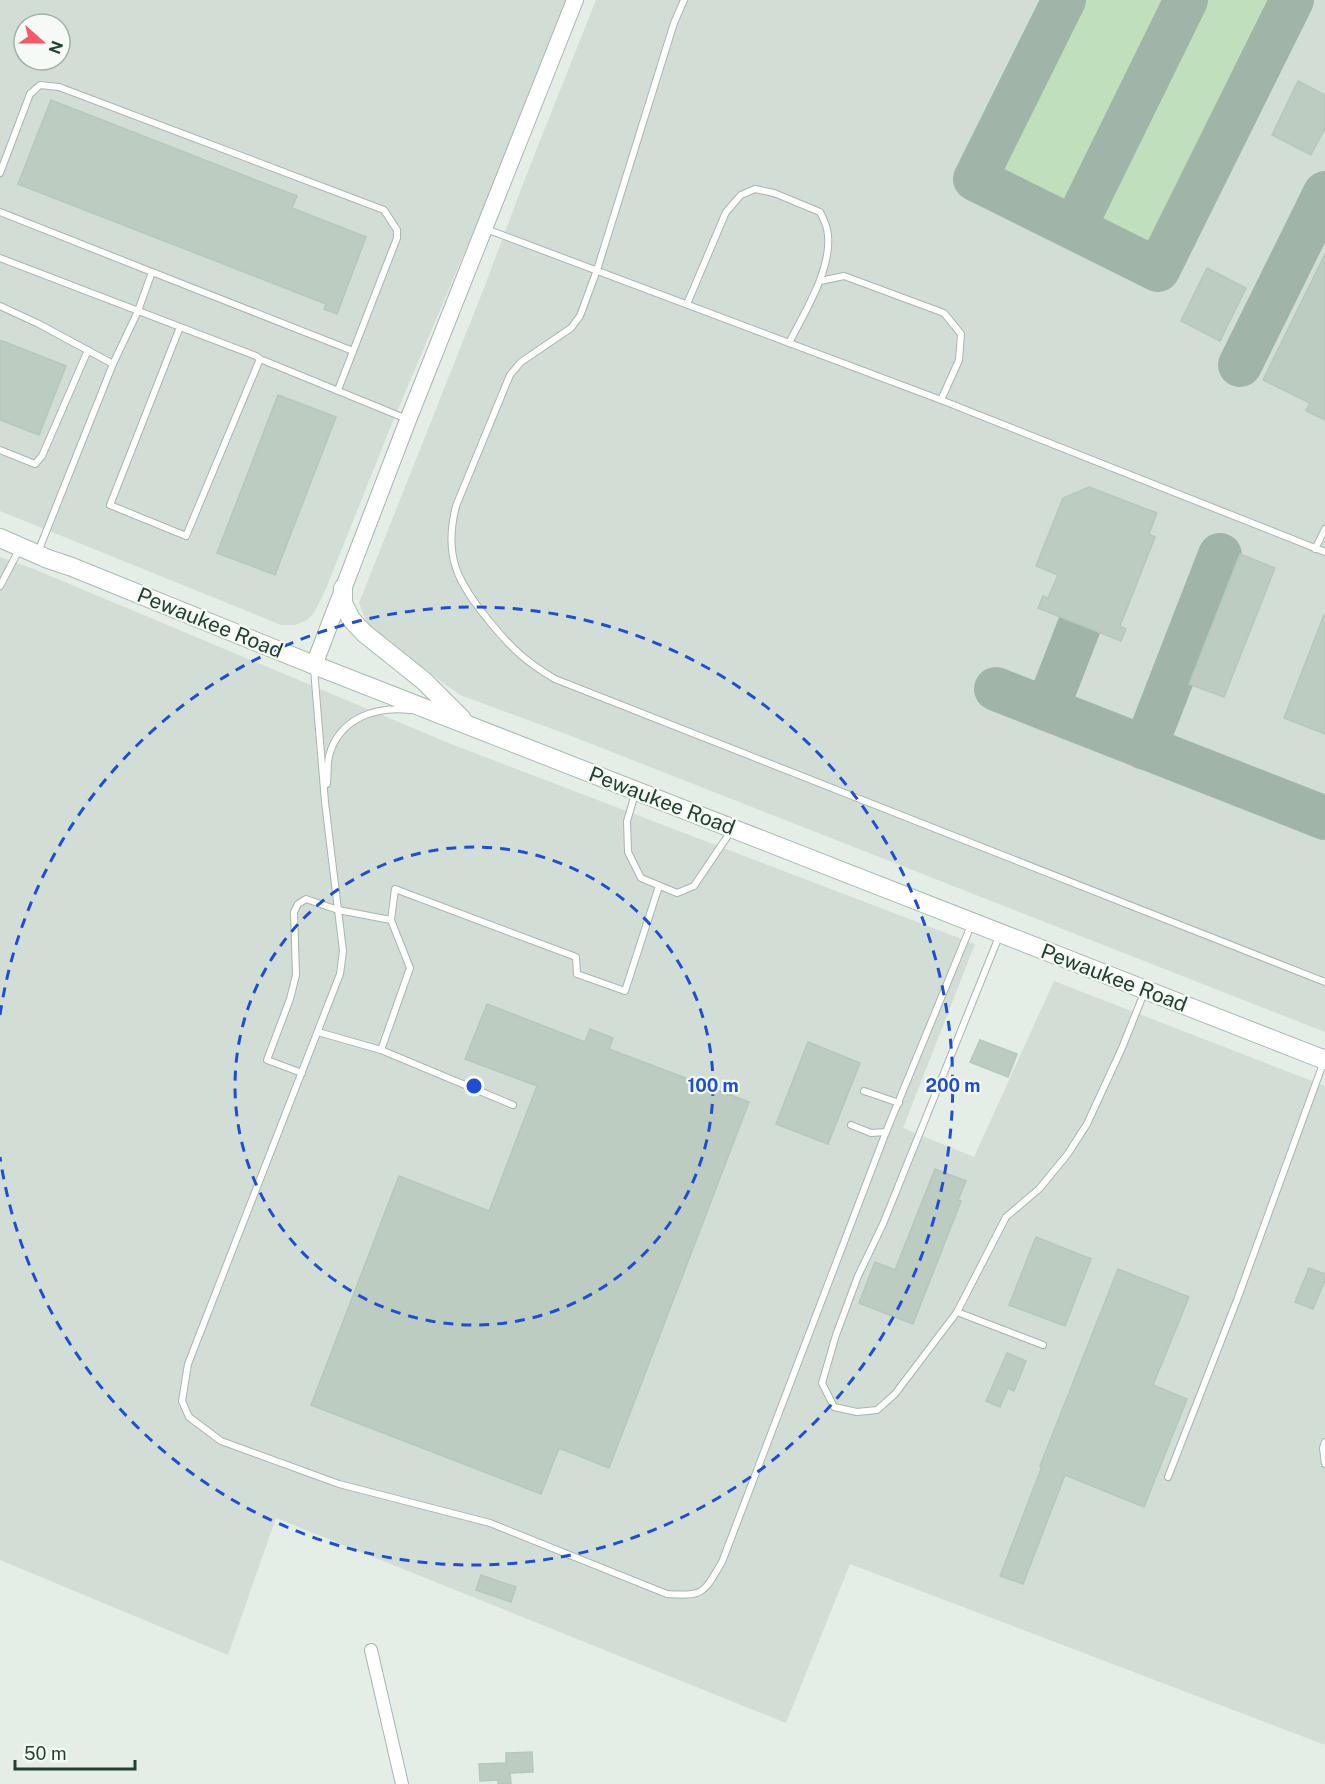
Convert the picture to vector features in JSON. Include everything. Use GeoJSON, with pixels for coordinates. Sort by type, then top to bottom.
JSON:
{"type":"FeatureCollection","features":[{"type":"Feature","properties":{"kind":"main road","name":"Pewaukee Road"},"geometry":{"type":"LineString","coordinates":[[0,538],[314,665],[1324,1060]]}},
{"type":"Feature","properties":{"kind":"main road"},"geometry":{"type":"LineString","coordinates":[[343,588],[343,603],[351,619],[364,633],[424,681],[467,725]]}},
{"type":"Feature","properties":{"kind":"street"},"geometry":{"type":"LineString","coordinates":[[314,665],[408,420],[575,0]]}},
{"type":"Feature","properties":{"kind":"street"},"geometry":{"type":"LineString","coordinates":[[371,1650],[402,1784]]}},
{"type":"Feature","properties":{"kind":"lane"},"geometry":{"type":"LineString","coordinates":[[684,0],[654,83],[597,270],[580,316],[571,328],[521,362],[510,375],[456,506],[451,526],[454,561],[460,581],[476,605],[505,640],[530,664],[555,679],[1325,982]]}},
{"type":"Feature","properties":{"kind":"lane"},"geometry":{"type":"LineString","coordinates":[[0,173],[30,94],[40,85],[59,87],[384,210],[397,230],[397,238],[338,390]]}},
{"type":"Feature","properties":{"kind":"lane"},"geometry":{"type":"LineString","coordinates":[[687,304],[726,212],[741,195],[756,189],[774,193],[820,212],[828,231],[827,251],[820,281],[789,343]]}},
{"type":"Feature","properties":{"kind":"lane"},"geometry":{"type":"LineString","coordinates":[[0,212],[353,351]]}},
{"type":"Feature","properties":{"kind":"lane"},"geometry":{"type":"LineString","coordinates":[[485,229],[941,400],[1325,552]]}},
{"type":"Feature","properties":{"kind":"lane"},"geometry":{"type":"LineString","coordinates":[[0,258],[256,356],[408,420]]}},
{"type":"Feature","properties":{"kind":"lane"},"geometry":{"type":"LineString","coordinates":[[0,586],[29,551],[138,311],[152,272]]}},
{"type":"Feature","properties":{"kind":"lane"},"geometry":{"type":"LineString","coordinates":[[820,281],[844,276],[944,312],[961,334],[959,360],[941,400]]}},
{"type":"Feature","properties":{"kind":"lane"},"geometry":{"type":"LineString","coordinates":[[0,306],[113,364]]}},
{"type":"Feature","properties":{"kind":"lane"},"geometry":{"type":"LineString","coordinates":[[180,327],[110,505],[186,537],[260,359]]}},
{"type":"Feature","properties":{"kind":"lane"},"geometry":{"type":"LineString","coordinates":[[0,450],[35,464],[42,456],[88,350]]}},
{"type":"Feature","properties":{"kind":"lane"},"geometry":{"type":"LineString","coordinates":[[1316,549],[1325,529]]}},
{"type":"Feature","properties":{"kind":"lane"},"geometry":{"type":"LineString","coordinates":[[314,665],[325,802],[343,951],[340,974],[188,1364],[182,1401],[189,1417],[221,1441],[339,1484],[490,1523],[667,1594],[692,1596],[699,1592],[706,1587],[722,1562],[886,1132],[973,922]]}},
{"type":"Feature","properties":{"kind":"lane"},"geometry":{"type":"LineString","coordinates":[[325,802],[330,755],[338,737],[353,720],[371,712],[396,709],[447,717]]}},
{"type":"Feature","properties":{"kind":"lane"},"geometry":{"type":"LineString","coordinates":[[636,791],[627,821],[628,852],[641,878],[659,886],[677,893],[694,886],[733,829]]}},
{"type":"Feature","properties":{"kind":"lane"},"geometry":{"type":"LineString","coordinates":[[381,1050],[410,968],[391,920],[395,889],[576,957],[577,974],[625,991],[659,886]]}},
{"type":"Feature","properties":{"kind":"lane"},"geometry":{"type":"LineString","coordinates":[[302,1073],[267,1060],[296,975],[294,912],[298,904],[306,899],[338,910],[391,920]]}},
{"type":"Feature","properties":{"kind":"lane"},"geometry":{"type":"LineString","coordinates":[[1000,933],[883,1224],[858,1276],[836,1335],[822,1383],[834,1407],[857,1412],[877,1410],[895,1394],[957,1312],[1006,1217],[1039,1189],[1067,1155],[1086,1125],[1122,1048],[1145,990]]}},
{"type":"Feature","properties":{"kind":"lane"},"geometry":{"type":"LineString","coordinates":[[318,1032],[381,1050],[513,1105]]}},
{"type":"Feature","properties":{"kind":"lane"},"geometry":{"type":"LineString","coordinates":[[1168,1477],[1237,1300],[1324,1060]]}},
{"type":"Feature","properties":{"kind":"lane"},"geometry":{"type":"LineString","coordinates":[[864,1091],[899,1103]]}},
{"type":"Feature","properties":{"kind":"lane"},"geometry":{"type":"LineString","coordinates":[[851,1125],[871,1133],[886,1132]]}},
{"type":"Feature","properties":{"kind":"lane"},"geometry":{"type":"LineString","coordinates":[[957,1312],[1043,1345]]}},
{"type":"Feature","properties":{"kind":"lane"},"geometry":{"type":"LineString","coordinates":[[1325,1442],[1323,1448],[1325,1464]]}},
{"type":"Feature","properties":{"kind":"shaded area"},"geometry":{"type":"Polygon","coordinates":[[[0,0],[567,0],[512,140],[391,426],[325,591],[314,613],[307,620],[295,625],[281,625],[0,511],[0,0]]]}},
{"type":"Feature","properties":{"kind":"shaded area"},"geometry":{"type":"Polygon","coordinates":[[[596,0],[1325,0],[1325,1032],[566,734],[460,695],[368,626],[359,603],[596,0]]]}},
{"type":"Feature","properties":{"kind":"shaded area"},"geometry":{"type":"Polygon","coordinates":[[[0,557],[34,569],[451,744],[975,944],[903,1128],[974,1157],[1054,981],[1325,1086],[1325,1745],[850,1564],[786,1723],[276,1518],[228,1655],[0,1560],[0,557]]]}},
{"type":"Feature","properties":{"kind":"green space"},"geometry":{"type":"Polygon","coordinates":[[[1078,0],[1176,0],[1076,204],[1066,209],[1054,209],[1005,184],[999,176],[998,165],[1078,0]]]}},
{"type":"Feature","properties":{"kind":"green space"},"geometry":{"type":"Polygon","coordinates":[[[1197,0],[1282,0],[1161,246],[1147,252],[1138,250],[1099,230],[1092,217],[1197,0]]]}},
{"type":"Feature","properties":{"kind":"building"},"geometry":{"type":"Polygon","coordinates":[[[1298,81],[1325,95],[1325,128],[1311,155],[1272,135],[1298,81]]]}},
{"type":"Feature","properties":{"kind":"building"},"geometry":{"type":"Polygon","coordinates":[[[51,100],[297,196],[292,208],[366,237],[337,314],[324,309],[326,304],[18,184],[51,100]]]}},
{"type":"Feature","properties":{"kind":"building"},"geometry":{"type":"Polygon","coordinates":[[[1325,254],[1325,420],[1306,411],[1310,403],[1263,380],[1325,254]]]}},
{"type":"Feature","properties":{"kind":"building"},"geometry":{"type":"Polygon","coordinates":[[[1207,268],[1246,288],[1220,341],[1181,321],[1207,268]]]}},
{"type":"Feature","properties":{"kind":"building"},"geometry":{"type":"Polygon","coordinates":[[[0,340],[66,366],[39,435],[0,420],[0,340]]]}},
{"type":"Feature","properties":{"kind":"building"},"geometry":{"type":"Polygon","coordinates":[[[278,395],[336,417],[275,575],[217,553],[278,395]]]}},
{"type":"Feature","properties":{"kind":"building"},"geometry":{"type":"Polygon","coordinates":[[[1089,487],[1157,513],[1149,534],[1155,537],[1120,626],[1126,629],[1121,641],[1038,608],[1043,596],[1048,598],[1058,575],[1036,566],[1063,498],[1089,487]]]}},
{"type":"Feature","properties":{"kind":"building"},"geometry":{"type":"Polygon","coordinates":[[[1240,554],[1275,568],[1224,697],[1189,684],[1240,554]]]}},
{"type":"Feature","properties":{"kind":"building"},"geometry":{"type":"Polygon","coordinates":[[[1325,615],[1325,734],[1284,718],[1325,615]]]}},
{"type":"Feature","properties":{"kind":"building"},"geometry":{"type":"Polygon","coordinates":[[[487,1004],[585,1042],[590,1029],[613,1038],[609,1049],[749,1102],[609,1468],[559,1448],[541,1494],[311,1405],[399,1176],[489,1211],[537,1086],[465,1059],[487,1004]]]}},
{"type":"Feature","properties":{"kind":"building"},"geometry":{"type":"Polygon","coordinates":[[[980,1040],[1017,1054],[1008,1077],[970,1062],[980,1040]]]}},
{"type":"Feature","properties":{"kind":"building"},"geometry":{"type":"Polygon","coordinates":[[[808,1042],[860,1063],[828,1144],[776,1124],[808,1042]]]}},
{"type":"Feature","properties":{"kind":"building"},"geometry":{"type":"Polygon","coordinates":[[[935,1169],[966,1181],[958,1200],[961,1201],[913,1324],[859,1303],[875,1262],[895,1270],[935,1169]]]}},
{"type":"Feature","properties":{"kind":"building"},"geometry":{"type":"Polygon","coordinates":[[[1036,1237],[1091,1259],[1065,1326],[1009,1305],[1036,1237]]]}},
{"type":"Feature","properties":{"kind":"building"},"geometry":{"type":"Polygon","coordinates":[[[1309,1268],[1325,1274],[1325,1280],[1313,1309],[1295,1302],[1309,1268]]]}},
{"type":"Feature","properties":{"kind":"building"},"geometry":{"type":"Polygon","coordinates":[[[1118,1269],[1189,1297],[1153,1385],[1187,1399],[1144,1507],[1065,1475],[1023,1584],[1000,1576],[1042,1466],[1040,1466],[1118,1269]]]}},
{"type":"Feature","properties":{"kind":"building"},"geometry":{"type":"Polygon","coordinates":[[[1007,1353],[1026,1361],[1014,1391],[1008,1388],[1000,1407],[986,1401],[1007,1353]]]}},
{"type":"Feature","properties":{"kind":"building"},"geometry":{"type":"Polygon","coordinates":[[[481,1575],[516,1587],[511,1602],[476,1590],[481,1575]]]}},
{"type":"Feature","properties":{"kind":"building"},"geometry":{"type":"Polygon","coordinates":[[[532,1752],[533,1772],[510,1773],[511,1784],[498,1784],[498,1780],[480,1781],[479,1764],[506,1763],[506,1753],[532,1752]]]}},
{"type":"Feature","properties":{"kind":"taxiway"},"geometry":{"type":"LineString","coordinates":[[1064,0],[975,179],[1158,270],[1292,0]]}},
{"type":"Feature","properties":{"kind":"taxiway"},"geometry":{"type":"LineString","coordinates":[[1074,228],[1186,0]]}},
{"type":"Feature","properties":{"kind":"taxiway"},"geometry":{"type":"LineString","coordinates":[[1240,365],[1325,193]]}},
{"type":"Feature","properties":{"kind":"taxiway"},"geometry":{"type":"LineString","coordinates":[[1145,748],[1220,555]]}},
{"type":"Feature","properties":{"kind":"taxiway"},"geometry":{"type":"LineString","coordinates":[[1047,709],[1080,624]]}},
{"type":"Feature","properties":{"kind":"taxiway"},"geometry":{"type":"LineString","coordinates":[[996,689],[1325,818]]}}]}
